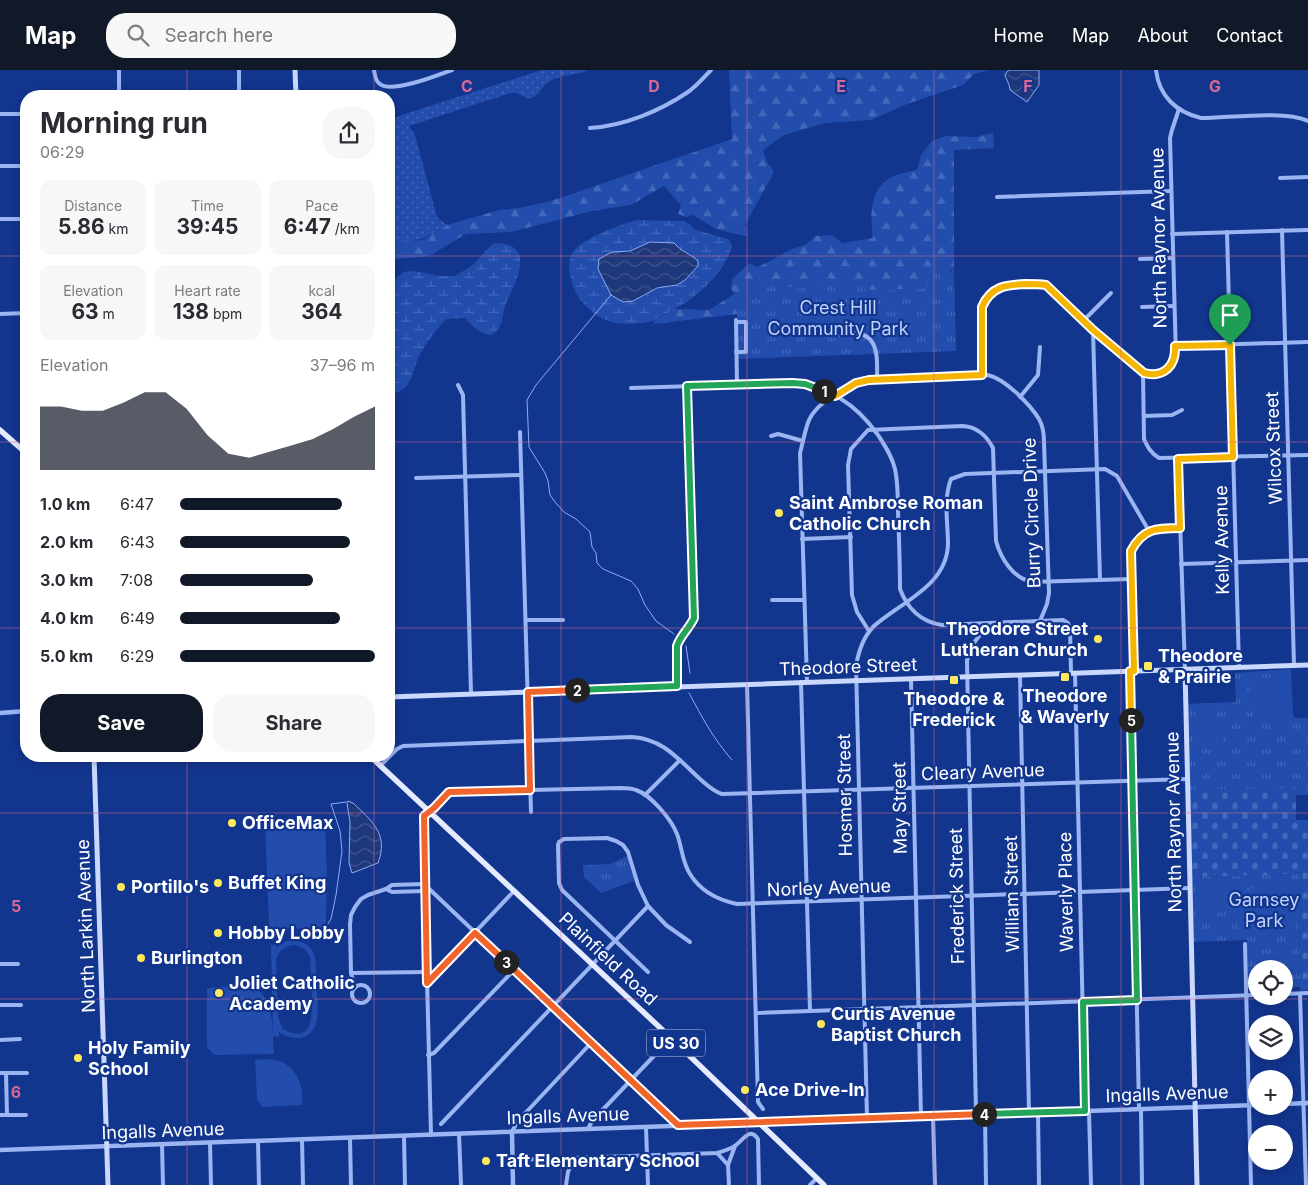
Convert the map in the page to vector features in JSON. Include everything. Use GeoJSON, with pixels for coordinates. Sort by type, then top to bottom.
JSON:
{"type":"FeatureCollection","features":[{"type":"Feature","properties":{"kind":"main road"},"geometry":{"type":"LineString","coordinates":[[295,70],[296,90]]}},
{"type":"Feature","properties":{"kind":"main road"},"geometry":{"type":"LineString","coordinates":[[0,430],[20,448]]}},
{"type":"Feature","properties":{"kind":"main road","name":"Theodore Street"},"geometry":{"type":"LineString","coordinates":[[395,697],[1308,665]]}},
{"type":"Feature","properties":{"kind":"main road","name":"North Raynor Avenue"},"geometry":{"type":"LineString","coordinates":[[1185,669],[1197,1185]]}},
{"type":"Feature","properties":{"kind":"main road","name":"North Larkin Avenue"},"geometry":{"type":"LineString","coordinates":[[94,762],[108,1185]]}},
{"type":"Feature","properties":{"kind":"main road","name":"Plainfield Road"},"geometry":{"type":"LineString","coordinates":[[376,762],[671,1038],[824,1185]]}},
{"type":"Feature","properties":{"kind":"street"},"geometry":{"type":"LineString","coordinates":[[119,70],[119,90]]}},
{"type":"Feature","properties":{"kind":"street"},"geometry":{"type":"LineString","coordinates":[[239,70],[239,90]]}},
{"type":"Feature","properties":{"kind":"street"},"geometry":{"type":"LineString","coordinates":[[374,70],[378,83],[386,87],[406,86],[452,70]]}},
{"type":"Feature","properties":{"kind":"street"},"geometry":{"type":"LineString","coordinates":[[590,128],[614,126],[655,111],[689,91],[711,70]]}},
{"type":"Feature","properties":{"kind":"street"},"geometry":{"type":"LineString","coordinates":[[1156,70],[1164,94],[1179,109],[1190,115],[1201,118],[1280,115],[1294,116],[1308,121]]}},
{"type":"Feature","properties":{"kind":"street","name":"North Raynor Avenue"},"geometry":{"type":"LineString","coordinates":[[1144,373],[1151,375],[1160,374],[1172,364],[1176,357],[1170,138],[1179,109]]}},
{"type":"Feature","properties":{"kind":"street"},"geometry":{"type":"LineString","coordinates":[[0,114],[20,114]]}},
{"type":"Feature","properties":{"kind":"street"},"geometry":{"type":"LineString","coordinates":[[0,166],[20,166]]}},
{"type":"Feature","properties":{"kind":"street"},"geometry":{"type":"LineString","coordinates":[[1280,178],[1308,177]]}},
{"type":"Feature","properties":{"kind":"street"},"geometry":{"type":"LineString","coordinates":[[997,197],[1171,191]]}},
{"type":"Feature","properties":{"kind":"street"},"geometry":{"type":"LineString","coordinates":[[0,219],[20,219]]}},
{"type":"Feature","properties":{"kind":"street","name":"Wilcox Street"},"geometry":{"type":"LineString","coordinates":[[1282,230],[1294,665]]}},
{"type":"Feature","properties":{"kind":"street"},"geometry":{"type":"LineString","coordinates":[[1172,234],[1308,230]]}},
{"type":"Feature","properties":{"kind":"street","name":"Kelly Avenue"},"geometry":{"type":"LineString","coordinates":[[1227,232],[1239,667]]}},
{"type":"Feature","properties":{"kind":"street"},"geometry":{"type":"LineString","coordinates":[[1140,259],[1174,258]]}},
{"type":"Feature","properties":{"kind":"street"},"geometry":{"type":"LineString","coordinates":[[982,375],[981,309],[987,299],[1000,287],[1008,285],[1045,285],[1093,330],[1144,373],[1144,439],[1147,448],[1152,454],[1159,458],[1178,459],[1308,455]]}},
{"type":"Feature","properties":{"kind":"street"},"geometry":{"type":"LineString","coordinates":[[1084,320],[1111,293]]}},
{"type":"Feature","properties":{"kind":"street"},"geometry":{"type":"LineString","coordinates":[[1142,307],[1174,306]]}},
{"type":"Feature","properties":{"kind":"street"},"geometry":{"type":"LineString","coordinates":[[0,314],[20,313]]}},
{"type":"Feature","properties":{"kind":"street"},"geometry":{"type":"LineString","coordinates":[[736,352],[746,352],[746,322],[736,321],[736,352],[737,385]]}},
{"type":"Feature","properties":{"kind":"street"},"geometry":{"type":"LineString","coordinates":[[1093,330],[1100,580]]}},
{"type":"Feature","properties":{"kind":"street"},"geometry":{"type":"LineString","coordinates":[[840,335],[862,334],[870,339],[877,354],[877,379]]}},
{"type":"Feature","properties":{"kind":"street"},"geometry":{"type":"LineString","coordinates":[[1175,346],[1308,342]]}},
{"type":"Feature","properties":{"kind":"street"},"geometry":{"type":"LineString","coordinates":[[1020,397],[1038,375],[1040,347]]}},
{"type":"Feature","properties":{"kind":"street","name":"Burry Circle Drive"},"geometry":{"type":"LineString","coordinates":[[807,682],[799,462],[803,441],[812,415],[824,402],[856,383],[877,379],[982,375],[995,377],[1034,411],[1044,431],[1048,604],[1040,621]]}},
{"type":"Feature","properties":{"kind":"street"},"geometry":{"type":"LineString","coordinates":[[631,388],[783,383],[805,384],[835,396],[861,414],[874,429],[889,453],[896,471],[900,588],[907,602],[918,616],[930,623],[1040,621]]}},
{"type":"Feature","properties":{"kind":"street"},"geometry":{"type":"LineString","coordinates":[[458,385],[462,395],[471,694]]}},
{"type":"Feature","properties":{"kind":"street"},"geometry":{"type":"LineString","coordinates":[[677,686],[678,642],[690,627],[694,618],[687,386]]}},
{"type":"Feature","properties":{"kind":"street"},"geometry":{"type":"LineString","coordinates":[[1144,416],[1172,415],[1182,410]]}},
{"type":"Feature","properties":{"kind":"street"},"geometry":{"type":"LineString","coordinates":[[1131,579],[1048,582],[1024,580],[1017,575],[1007,564],[999,551],[996,541],[995,473],[994,451],[992,445],[972,427],[868,430],[851,449],[848,458],[852,598],[856,612],[869,631],[932,583],[945,563],[948,545],[946,498],[950,479],[965,474],[995,473],[1097,469],[1111,471],[1117,476],[1148,531]]}},
{"type":"Feature","properties":{"kind":"street"},"geometry":{"type":"LineString","coordinates":[[520,432],[531,812]]}},
{"type":"Feature","properties":{"kind":"street"},"geometry":{"type":"LineString","coordinates":[[771,436],[778,434],[803,441]]}},
{"type":"Feature","properties":{"kind":"street","name":"North Raynor Avenue"},"geometry":{"type":"LineString","coordinates":[[1178,459],[1185,669]]}},
{"type":"Feature","properties":{"kind":"street"},"geometry":{"type":"LineString","coordinates":[[416,478],[521,475]]}},
{"type":"Feature","properties":{"kind":"street"},"geometry":{"type":"LineString","coordinates":[[1142,1185],[1134,890],[1131,551],[1135,543],[1148,531],[1156,528],[1180,528]]}},
{"type":"Feature","properties":{"kind":"street"},"geometry":{"type":"LineString","coordinates":[[802,539],[851,537]]}},
{"type":"Feature","properties":{"kind":"street"},"geometry":{"type":"LineString","coordinates":[[1181,564],[1308,560]]}},
{"type":"Feature","properties":{"kind":"street"},"geometry":{"type":"LineString","coordinates":[[772,600],[804,600]]}},
{"type":"Feature","properties":{"kind":"street"},"geometry":{"type":"LineString","coordinates":[[526,620],[563,620]]}},
{"type":"Feature","properties":{"kind":"street","name":"Waverly Place"},"geometry":{"type":"LineString","coordinates":[[1040,621],[1063,620],[1068,623],[1070,628],[1078,783],[1079,892],[1091,1185]]}},
{"type":"Feature","properties":{"kind":"street","name":"Frederick Street"},"geometry":{"type":"LineString","coordinates":[[976,1114],[966,660],[970,648],[989,623]]}},
{"type":"Feature","properties":{"kind":"street","name":"Hosmer Street"},"geometry":{"type":"LineString","coordinates":[[866,1118],[856,665],[858,654],[869,631]]}},
{"type":"Feature","properties":{"kind":"street","name":"William Street"},"geometry":{"type":"LineString","coordinates":[[1020,675],[1029,1113]]}},
{"type":"Feature","properties":{"kind":"street","name":"May Street"},"geometry":{"type":"LineString","coordinates":[[911,679],[921,1116]]}},
{"type":"Feature","properties":{"kind":"street"},"geometry":{"type":"LineString","coordinates":[[800,682],[810,1012]]}},
{"type":"Feature","properties":{"kind":"street"},"geometry":{"type":"LineString","coordinates":[[747,684],[758,1102],[763,1110]]}},
{"type":"Feature","properties":{"kind":"street"},"geometry":{"type":"LineString","coordinates":[[0,713],[20,712]]}},
{"type":"Feature","properties":{"kind":"street","name":"Cleary Avenue"},"geometry":{"type":"LineString","coordinates":[[395,750],[403,746],[641,737],[653,740],[663,746],[716,792],[722,794],[1187,779]]}},
{"type":"Feature","properties":{"kind":"street"},"geometry":{"type":"LineString","coordinates":[[645,795],[680,760]]}},
{"type":"Feature","properties":{"kind":"street","name":"Cleary Avenue"},"geometry":{"type":"LineString","coordinates":[[380,766],[384,762]]}},
{"type":"Feature","properties":{"kind":"street","name":"Norley Avenue"},"geometry":{"type":"LineString","coordinates":[[530,790],[629,788],[637,790],[645,795],[671,822],[677,835],[685,864],[698,885],[709,894],[721,900],[737,904],[752,905],[1190,888]]}},
{"type":"Feature","properties":{"kind":"street"},"geometry":{"type":"LineString","coordinates":[[431,1135],[424,891],[424,816],[449,792],[530,790]]}},
{"type":"Feature","properties":{"kind":"street"},"geometry":{"type":"LineString","coordinates":[[648,972],[562,890],[559,883],[559,842],[564,839],[607,838],[623,845],[628,852],[638,885],[648,906],[666,925],[690,942]]}},
{"type":"Feature","properties":{"kind":"street"},"geometry":{"type":"LineString","coordinates":[[392,883],[392,893]]}},
{"type":"Feature","properties":{"kind":"street"},"geometry":{"type":"LineString","coordinates":[[355,988],[360,985],[368,987],[370,992],[368,1000],[362,1003],[356,1001],[352,993],[355,988],[352,974],[352,915],[361,899],[368,894],[386,889],[392,883],[424,884],[678,1125]]}},
{"type":"Feature","properties":{"kind":"street"},"geometry":{"type":"LineString","coordinates":[[386,889],[392,893],[424,891]]}},
{"type":"Feature","properties":{"kind":"street"},"geometry":{"type":"LineString","coordinates":[[427,983],[514,891]]}},
{"type":"Feature","properties":{"kind":"street"},"geometry":{"type":"LineString","coordinates":[[441,1124],[648,906]]}},
{"type":"Feature","properties":{"kind":"street"},"geometry":{"type":"LineString","coordinates":[[1246,944],[1249,1070]]}},
{"type":"Feature","properties":{"kind":"street"},"geometry":{"type":"LineString","coordinates":[[0,964],[18,964]]}},
{"type":"Feature","properties":{"kind":"street"},"geometry":{"type":"LineString","coordinates":[[428,1055],[434,1053],[514,970]]}},
{"type":"Feature","properties":{"kind":"street"},"geometry":{"type":"LineString","coordinates":[[352,974],[427,972]]}},
{"type":"Feature","properties":{"kind":"street"},"geometry":{"type":"LineString","coordinates":[[1293,994],[1308,993]]}},
{"type":"Feature","properties":{"kind":"street"},"geometry":{"type":"LineString","coordinates":[[1300,994],[1306,1103],[1306,1185]]}},
{"type":"Feature","properties":{"kind":"street"},"geometry":{"type":"LineString","coordinates":[[756,1013],[1246,997]]}},
{"type":"Feature","properties":{"kind":"street"},"geometry":{"type":"LineString","coordinates":[[0,1005],[21,1005]]}},
{"type":"Feature","properties":{"kind":"street"},"geometry":{"type":"LineString","coordinates":[[588,1129],[592,1121],[671,1038]]}},
{"type":"Feature","properties":{"kind":"street"},"geometry":{"type":"LineString","coordinates":[[0,1040],[20,1039]]}},
{"type":"Feature","properties":{"kind":"street"},"geometry":{"type":"LineString","coordinates":[[513,1185],[512,1132],[517,1122],[592,1043]]}},
{"type":"Feature","properties":{"kind":"street"},"geometry":{"type":"LineString","coordinates":[[0,1073],[27,1072]]}},
{"type":"Feature","properties":{"kind":"street"},"geometry":{"type":"LineString","coordinates":[[6,1073],[7,1115]]}},
{"type":"Feature","properties":{"kind":"street"},"geometry":{"type":"LineString","coordinates":[[1293,1104],[1306,1103]]}},
{"type":"Feature","properties":{"kind":"street","name":"Ingalls Avenue"},"geometry":{"type":"LineString","coordinates":[[0,1150],[1248,1105]]}},
{"type":"Feature","properties":{"kind":"street"},"geometry":{"type":"LineString","coordinates":[[1038,1112],[1039,1185]]}},
{"type":"Feature","properties":{"kind":"street"},"geometry":{"type":"LineString","coordinates":[[985,1114],[986,1185]]}},
{"type":"Feature","properties":{"kind":"street"},"geometry":{"type":"LineString","coordinates":[[0,1115],[26,1115]]}},
{"type":"Feature","properties":{"kind":"street"},"geometry":{"type":"LineString","coordinates":[[1250,1115],[1251,1185]]}},
{"type":"Feature","properties":{"kind":"street"},"geometry":{"type":"LineString","coordinates":[[933,1116],[935,1185]]}},
{"type":"Feature","properties":{"kind":"street"},"geometry":{"type":"LineString","coordinates":[[646,1127],[648,1185]]}},
{"type":"Feature","properties":{"kind":"street"},"geometry":{"type":"LineString","coordinates":[[512,1160],[717,1153],[736,1145],[751,1133],[755,1134],[758,1139],[759,1185]]}},
{"type":"Feature","properties":{"kind":"street"},"geometry":{"type":"LineString","coordinates":[[459,1134],[461,1185]]}},
{"type":"Feature","properties":{"kind":"street"},"geometry":{"type":"LineString","coordinates":[[404,1136],[405,1185]]}},
{"type":"Feature","properties":{"kind":"street"},"geometry":{"type":"LineString","coordinates":[[350,1138],[351,1185]]}},
{"type":"Feature","properties":{"kind":"street"},"geometry":{"type":"LineString","coordinates":[[302,1140],[303,1185]]}},
{"type":"Feature","properties":{"kind":"street"},"geometry":{"type":"LineString","coordinates":[[258,1141],[259,1185]]}},
{"type":"Feature","properties":{"kind":"street"},"geometry":{"type":"LineString","coordinates":[[210,1143],[211,1185]]}},
{"type":"Feature","properties":{"kind":"street"},"geometry":{"type":"LineString","coordinates":[[162,1144],[163,1185]]}},
{"type":"Feature","properties":{"kind":"street"},"geometry":{"type":"LineString","coordinates":[[729,1185],[728,1165],[736,1145]]}},
{"type":"Feature","properties":{"kind":"street"},"geometry":{"type":"LineString","coordinates":[[717,1153],[728,1165]]}},
{"type":"Feature","properties":{"kind":"street"},"geometry":{"type":"LineString","coordinates":[[566,1185],[568,1172],[574,1158]]}},
{"type":"Feature","properties":{"kind":"street"},"geometry":{"type":"LineString","coordinates":[[810,1185],[817,1178]]}},
{"type":"Feature","properties":{"kind":"green space"},"geometry":{"type":"Polygon","coordinates":[[[542,70],[588,70],[550,81],[533,98],[529,99],[514,92],[409,126],[415,135],[437,217],[447,225],[433,234],[413,241],[395,240],[395,118],[542,70]]]}},
{"type":"Feature","properties":{"kind":"green space"},"geometry":{"type":"Polygon","coordinates":[[[729,70],[989,70],[974,74],[963,85],[907,104],[871,120],[825,123],[784,135],[763,150],[767,162],[774,172],[745,225],[748,237],[716,229],[693,215],[686,217],[678,214],[681,205],[664,186],[631,205],[592,211],[511,232],[466,234],[429,256],[395,259],[395,240],[423,240],[447,225],[499,210],[551,201],[732,139],[729,70]]]}},
{"type":"Feature","properties":{"kind":"green space"},"geometry":{"type":"Polygon","coordinates":[[[993,133],[994,148],[954,150],[954,274],[951,270],[935,270],[931,284],[921,289],[872,290],[863,288],[854,282],[822,293],[746,295],[744,305],[737,314],[654,324],[654,321],[673,309],[709,310],[734,294],[731,288],[732,279],[749,263],[758,267],[792,249],[805,245],[816,236],[832,235],[842,243],[873,238],[873,203],[880,187],[886,181],[894,176],[917,170],[921,155],[932,141],[945,136],[976,137],[993,133]]]}},
{"type":"Feature","properties":{"kind":"green space"},"geometry":{"type":"Polygon","coordinates":[[[636,220],[685,221],[696,230],[728,239],[732,245],[727,259],[719,272],[694,297],[652,321],[635,324],[618,323],[595,314],[582,302],[572,283],[569,262],[572,253],[584,242],[601,233],[636,220]],[[650,242],[639,248],[603,256],[643,297],[657,289],[680,284],[698,266],[690,254],[682,252],[674,243],[650,242]]]}},
{"type":"Feature","properties":{"kind":"green space"},"geometry":{"type":"Polygon","coordinates":[[[495,243],[507,245],[515,249],[519,256],[520,264],[519,273],[505,305],[499,329],[491,335],[476,329],[465,318],[446,319],[424,347],[412,377],[404,389],[395,393],[395,280],[403,272],[415,271],[439,276],[455,276],[473,265],[495,243]]]}},
{"type":"Feature","properties":{"kind":"green space","name":"Crest Hill Community Park"},"geometry":{"type":"Polygon","coordinates":[[[939,267],[945,267],[954,274],[956,351],[738,359],[737,314],[744,305],[748,288],[764,274],[786,285],[797,288],[821,284],[824,278],[854,282],[863,288],[872,290],[921,289],[931,284],[935,270],[939,267]]]}},
{"type":"Feature","properties":{"kind":"green space"},"geometry":{"type":"Polygon","coordinates":[[[1291,669],[1293,715],[1295,718],[1308,718],[1308,795],[1296,795],[1296,788],[1189,790],[1188,704],[1236,702],[1235,673],[1291,669]]]}},
{"type":"Feature","properties":{"kind":"green space"},"geometry":{"type":"Polygon","coordinates":[[[1280,677],[1290,688],[1292,716],[1255,717],[1252,714],[1251,678],[1280,677]]]}},
{"type":"Feature","properties":{"kind":"green space"},"geometry":{"type":"Polygon","coordinates":[[[1220,717],[1222,719],[1223,749],[1201,748],[1194,741],[1191,719],[1220,717]]]}},
{"type":"Feature","properties":{"kind":"green space"},"geometry":{"type":"Polygon","coordinates":[[[1296,788],[1296,820],[1308,820],[1308,990],[1300,991],[1299,874],[1192,877],[1189,790],[1296,788]]]}},
{"type":"Feature","properties":{"kind":"green space"},"geometry":{"type":"Polygon","coordinates":[[[325,819],[326,922],[321,928],[271,929],[269,926],[265,825],[270,820],[325,819]]]}},
{"type":"Feature","properties":{"kind":"green space"},"geometry":{"type":"Polygon","coordinates":[[[627,856],[634,881],[601,893],[584,877],[583,865],[611,864],[627,856]]]}},
{"type":"Feature","properties":{"kind":"green space","name":"Garnsey Park"},"geometry":{"type":"Polygon","coordinates":[[[1299,874],[1300,987],[1293,987],[1293,960],[1248,960],[1248,988],[1247,940],[1193,942],[1192,877],[1299,874]]]}},
{"type":"Feature","properties":{"kind":"green space"},"geometry":{"type":"Polygon","coordinates":[[[1290,877],[1296,933],[1293,936],[1237,935],[1240,910],[1248,892],[1264,881],[1290,877]]]}},
{"type":"Feature","properties":{"kind":"green space"},"geometry":{"type":"Polygon","coordinates":[[[1230,879],[1232,895],[1228,909],[1216,914],[1198,913],[1197,883],[1200,880],[1230,879]]]}},
{"type":"Feature","properties":{"kind":"green space"},"geometry":{"type":"Polygon","coordinates":[[[294,940],[305,944],[313,952],[316,967],[318,1007],[316,1023],[308,1035],[301,1038],[290,1037],[279,1032],[279,1037],[273,1036],[271,945],[276,945],[276,948],[286,941],[294,940]],[[295,945],[288,946],[281,951],[276,960],[278,1017],[283,1029],[294,1033],[301,1033],[307,1030],[312,1015],[310,957],[305,949],[295,945]]]}},
{"type":"Feature","properties":{"kind":"green space"},"geometry":{"type":"Polygon","coordinates":[[[249,985],[258,990],[268,1005],[271,1014],[274,1054],[214,1055],[207,1047],[207,988],[249,985]]]}},
{"type":"Feature","properties":{"kind":"green space"},"geometry":{"type":"Polygon","coordinates":[[[269,1059],[284,1063],[297,1076],[301,1087],[302,1105],[263,1107],[257,1100],[255,1060],[269,1059]]]}},
{"type":"Feature","properties":{"kind":"water"},"geometry":{"type":"Polygon","coordinates":[[[1009,70],[1039,70],[1039,85],[1027,102],[1010,90],[1005,74],[1009,70]]]}},
{"type":"Feature","properties":{"kind":"water"},"geometry":{"type":"Polygon","coordinates":[[[650,242],[674,243],[698,261],[698,266],[685,280],[677,285],[657,288],[633,301],[623,302],[611,295],[598,269],[599,259],[612,252],[630,251],[650,242]]]}},
{"type":"Feature","properties":{"kind":"water"},"geometry":{"type":"Polygon","coordinates":[[[348,801],[353,803],[372,822],[380,836],[381,844],[378,863],[352,873],[349,863],[350,822],[348,801]]]}},
{"type":"Feature","properties":{"kind":"waterway"},"geometry":{"type":"LineString","coordinates":[[611,295],[536,385],[527,400],[529,447],[545,473],[550,495],[555,502],[564,512],[576,519],[590,532],[597,563],[603,569],[631,581],[638,589],[645,605],[656,621],[674,634]]}},
{"type":"Feature","properties":{"kind":"waterway"},"geometry":{"type":"LineString","coordinates":[[686,646],[690,673]]}},
{"type":"Feature","properties":{"kind":"waterway"},"geometry":{"type":"LineString","coordinates":[[689,693],[714,736],[732,760]]}},
{"type":"Feature","properties":{"kind":"waterway"},"geometry":{"type":"LineString","coordinates":[[321,935],[331,919],[342,851],[340,831],[331,804],[346,802]]}},
{"type":"Feature","properties":{"kind":"place","name":"Saint Ambrose Roman Catholic Church"},"geometry":{"type":"Point","coordinates":[779,513]}},
{"type":"Feature","properties":{"kind":"place","name":"Theodore Street Lutheran Church"},"geometry":{"type":"Point","coordinates":[1098,639]}},
{"type":"Feature","properties":{"kind":"place","name":"Theodore & Prairie"},"geometry":{"type":"Point","coordinates":[1148,666]}},
{"type":"Feature","properties":{"kind":"place","name":"Theodore & Waverly"},"geometry":{"type":"Point","coordinates":[1065,677]}},
{"type":"Feature","properties":{"kind":"place","name":"Theodore & Frederick"},"geometry":{"type":"Point","coordinates":[954,680]}},
{"type":"Feature","properties":{"kind":"place","name":"OfficeMax"},"geometry":{"type":"Point","coordinates":[232,823]}},
{"type":"Feature","properties":{"kind":"place","name":"Buffet King"},"geometry":{"type":"Point","coordinates":[218,883]}},
{"type":"Feature","properties":{"kind":"place","name":"Portillo's"},"geometry":{"type":"Point","coordinates":[121,887]}},
{"type":"Feature","properties":{"kind":"place","name":"Hobby Lobby"},"geometry":{"type":"Point","coordinates":[218,933]}},
{"type":"Feature","properties":{"kind":"place","name":"Burlington"},"geometry":{"type":"Point","coordinates":[141,958]}},
{"type":"Feature","properties":{"kind":"place","name":"Joliet Catholic Academy"},"geometry":{"type":"Point","coordinates":[219,993]}},
{"type":"Feature","properties":{"kind":"place","name":"Curtis Avenue Baptist Church"},"geometry":{"type":"Point","coordinates":[821,1024]}},
{"type":"Feature","properties":{"kind":"place","name":"Holy Family School"},"geometry":{"type":"Point","coordinates":[78,1058]}},
{"type":"Feature","properties":{"kind":"place","name":"Ace Drive-In"},"geometry":{"type":"Point","coordinates":[745,1090]}},
{"type":"Feature","properties":{"kind":"place","name":"Taft Elementary School"},"geometry":{"type":"Point","coordinates":[486,1161]}},
{"type":"Feature","properties":{"kind":"route"},"geometry":{"type":"LineString","coordinates":[[1008,285],[1046,285],[1137,369],[1151,375],[1160,374],[1172,364],[1176,357],[1175,346],[1230,345],[1233,457],[1178,459],[1180,528],[1156,528],[1148,531],[1135,543],[1131,551],[1134,671],[1130,671],[1137,1000],[1083,1002],[1085,1111],[678,1125],[475,933],[427,983],[424,816],[449,792],[530,790],[528,692],[677,686],[676,657],[678,642],[690,627],[694,618],[687,386],[792,383],[805,384],[835,396],[856,383],[869,380],[982,375],[982,307],[996,289],[1008,285]]}}]}
